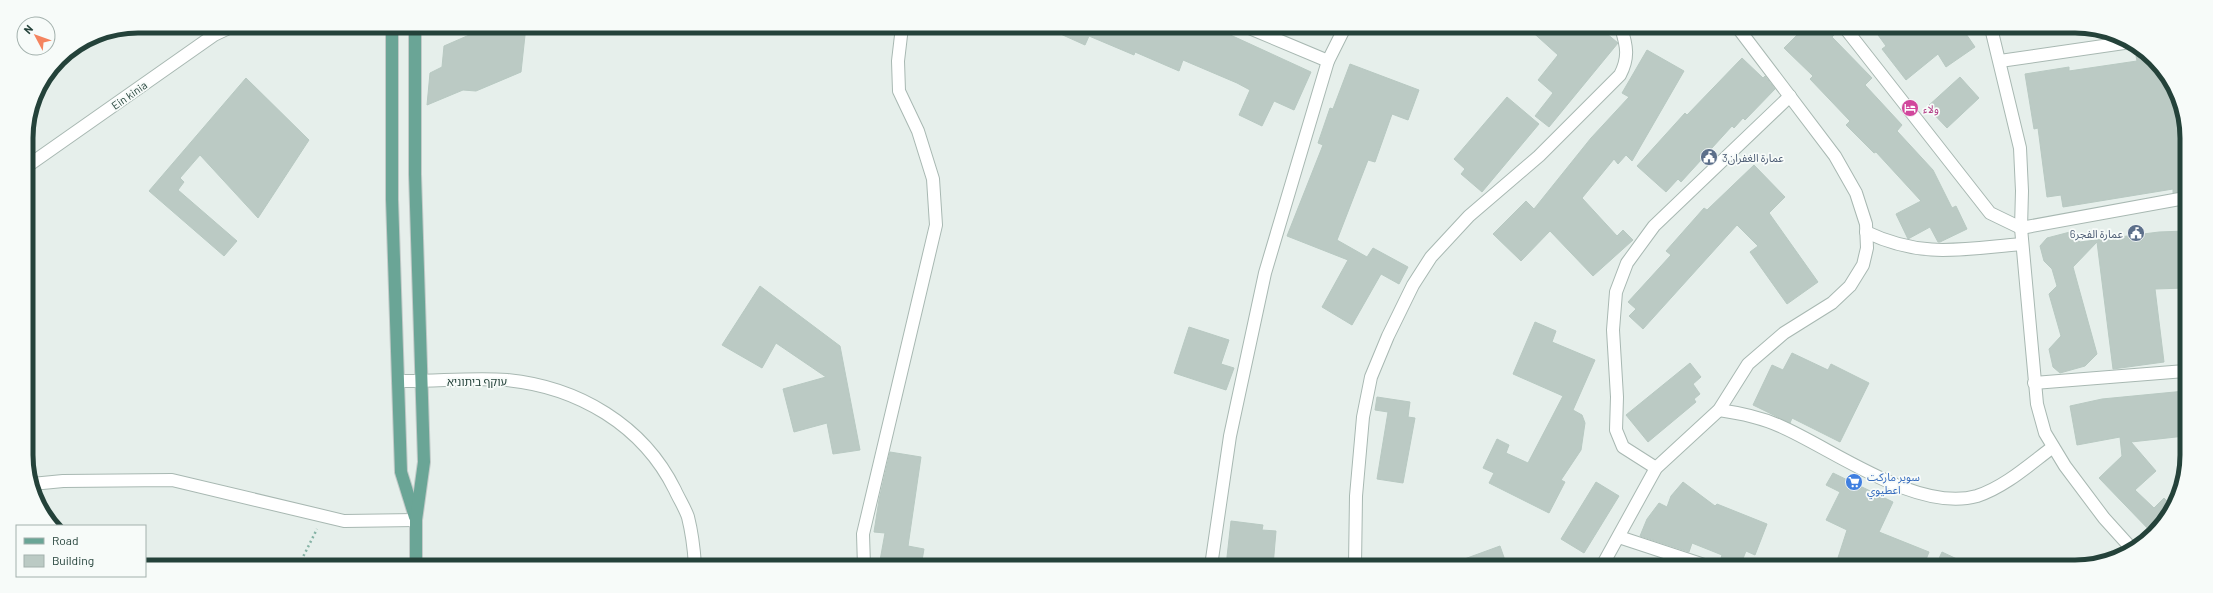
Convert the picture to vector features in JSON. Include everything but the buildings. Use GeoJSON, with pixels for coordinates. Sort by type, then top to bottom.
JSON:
{"type":"FeatureCollection","features":[{"type":"Feature","properties":{"kind":"main road"},"geometry":{"type":"LineString","coordinates":[[392,33],[392,199],[401,472],[416,520]]}},
{"type":"Feature","properties":{"kind":"main road"},"geometry":{"type":"LineString","coordinates":[[415,33],[415,174],[424,462],[416,520],[416,560]]}},
{"type":"Feature","properties":{"kind":"street","name":"Ein kinia"},"geometry":{"type":"LineString","coordinates":[[33,162],[218,33]]}},
{"type":"Feature","properties":{"kind":"street"},"geometry":{"type":"LineString","coordinates":[[864,560],[863,534],[936,225],[934,179],[918,131],[899,91],[898,61],[901,33]]}},
{"type":"Feature","properties":{"kind":"street"},"geometry":{"type":"LineString","coordinates":[[1261,33],[1328,61]]}},
{"type":"Feature","properties":{"kind":"street"},"geometry":{"type":"LineString","coordinates":[[1212,560],[1230,436],[1265,273],[1328,61],[1342,33]]}},
{"type":"Feature","properties":{"kind":"street"},"geometry":{"type":"LineString","coordinates":[[1355,560],[1356,496],[1363,417],[1369,384],[1388,336],[1413,285],[1432,257],[1469,216],[1538,156],[1620,75],[1626,65],[1627,55],[1626,43],[1623,33]]}},
{"type":"Feature","properties":{"kind":"street"},"geometry":{"type":"LineString","coordinates":[[1606,560],[1656,468],[1719,410],[1748,364],[1784,333],[1832,303],[1850,286],[1863,265],[1867,248],[1866,224],[1856,193],[1835,156],[1742,33]]}},
{"type":"Feature","properties":{"kind":"street"},"geometry":{"type":"LineString","coordinates":[[1849,33],[1990,213],[2021,228],[2180,199]]}},
{"type":"Feature","properties":{"kind":"street"},"geometry":{"type":"LineString","coordinates":[[1992,33],[2020,148],[2022,244],[2037,404],[2045,433],[2065,466],[2104,518],[2128,545]]}},
{"type":"Feature","properties":{"kind":"street"},"geometry":{"type":"LineString","coordinates":[[2000,61],[2120,44]]}},
{"type":"Feature","properties":{"kind":"street"},"geometry":{"type":"LineString","coordinates":[[1656,468],[1623,447],[1616,430],[1617,397],[1613,330],[1616,292],[1627,263],[1654,226],[1790,96]]}},
{"type":"Feature","properties":{"kind":"street"},"geometry":{"type":"LineString","coordinates":[[1866,232],[1888,242],[1911,248],[1934,251],[2022,244]]}},
{"type":"Feature","properties":{"kind":"street"},"geometry":{"type":"LineString","coordinates":[[2034,383],[2180,371]]}},
{"type":"Feature","properties":{"kind":"street","name":"עוקף ביתוניא"},"geometry":{"type":"LineString","coordinates":[[398,381],[421,382],[507,380],[548,388],[593,404],[620,422],[646,446],[669,478],[688,516],[694,560]]}},
{"type":"Feature","properties":{"kind":"street"},"geometry":{"type":"LineString","coordinates":[[1719,410],[1751,415],[1781,427],[1842,460],[1912,492],[1939,497],[1960,498],[1977,496],[2019,473],[2053,447]]}},
{"type":"Feature","properties":{"kind":"street"},"geometry":{"type":"LineString","coordinates":[[38,483],[63,481],[172,480],[344,521],[416,520]]}},
{"type":"Feature","properties":{"kind":"street"},"geometry":{"type":"LineString","coordinates":[[1619,537],[1689,560]]}},
{"type":"Feature","properties":{"kind":"path"},"geometry":{"type":"LineString","coordinates":[[302,560],[324,516]]}},
{"type":"Feature","properties":{"kind":"place","name":"ولاء"},"geometry":{"type":"Point","coordinates":[1910,108]}},
{"type":"Feature","properties":{"kind":"place","name":"عمارة الغفران3"},"geometry":{"type":"Point","coordinates":[1709,157]}},
{"type":"Feature","properties":{"kind":"place","name":"عمارة الفجر6"},"geometry":{"type":"Point","coordinates":[2136,233]}},
{"type":"Feature","properties":{"kind":"place","name":"سوير ماركت اعطيوي"},"geometry":{"type":"Point","coordinates":[1854,482]}}]}
